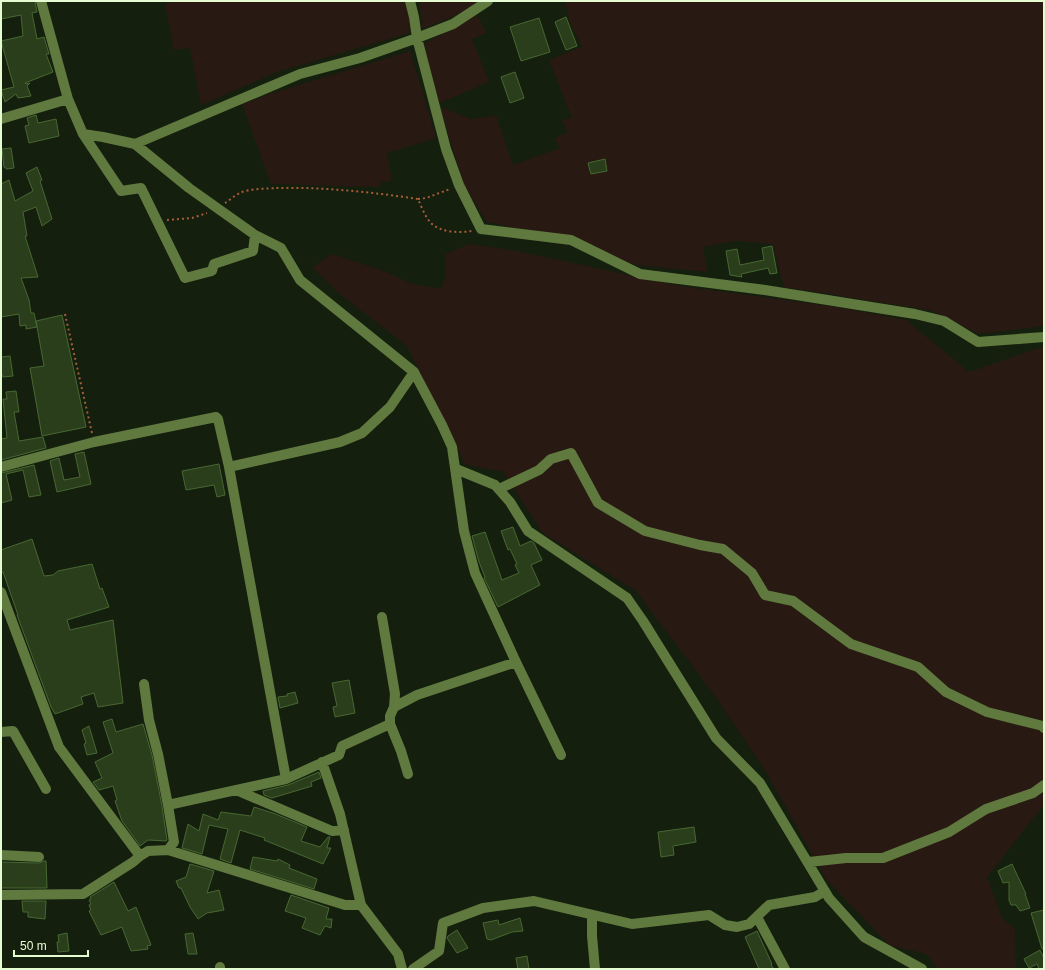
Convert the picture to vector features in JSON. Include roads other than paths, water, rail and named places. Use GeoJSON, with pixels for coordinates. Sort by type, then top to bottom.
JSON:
{"type":"FeatureCollection","features":[{"type":"Feature","properties":{"kind":"street"},"geometry":{"type":"LineString","coordinates":[[41,1],[68,99],[83,134],[121,191],[141,188],[186,278],[212,271],[214,264],[253,251],[255,235]]}},
{"type":"Feature","properties":{"kind":"street"},"geometry":{"type":"LineString","coordinates":[[410,1],[414,17],[416,38],[446,149],[459,185],[481,229],[571,240],[640,274],[765,290],[915,314],[944,321],[978,342],[1044,337]]}},
{"type":"Feature","properties":{"kind":"street"},"geometry":{"type":"LineString","coordinates":[[135,144],[300,74],[360,58],[453,24],[488,1]]}},
{"type":"Feature","properties":{"kind":"street"},"geometry":{"type":"LineString","coordinates":[[1,119],[68,99]]}},
{"type":"Feature","properties":{"kind":"street"},"geometry":{"type":"LineString","coordinates":[[83,134],[135,144],[189,188],[218,209],[255,235],[281,248],[300,280],[414,372],[452,447],[464,532],[475,574],[561,755]]}},
{"type":"Feature","properties":{"kind":"street"},"geometry":{"type":"LineString","coordinates":[[229,467],[340,442],[362,433],[390,407],[414,372]]}},
{"type":"Feature","properties":{"kind":"street"},"geometry":{"type":"LineString","coordinates":[[1,467],[94,442],[216,417],[218,419],[229,467],[286,779]]}},
{"type":"Feature","properties":{"kind":"street"},"geometry":{"type":"LineString","coordinates":[[498,489],[539,470],[551,459],[571,453],[598,503],[645,531],[700,545],[723,549],[752,573],[765,595],[793,601],[851,644],[918,667],[946,692],[987,712],[1043,726],[1044,728]]}},
{"type":"Feature","properties":{"kind":"street"},"geometry":{"type":"LineString","coordinates":[[456,469],[495,485],[510,502],[528,531],[627,598],[716,738],[760,783],[809,862],[829,898],[864,937],[922,969]]}},
{"type":"Feature","properties":{"kind":"street"},"geometry":{"type":"LineString","coordinates":[[1,592],[59,747],[140,856]]}},
{"type":"Feature","properties":{"kind":"street"},"geometry":{"type":"LineString","coordinates":[[382,616],[395,694],[394,707],[390,716],[390,724],[401,751],[408,774]]}},
{"type":"Feature","properties":{"kind":"street"},"geometry":{"type":"LineString","coordinates":[[394,707],[417,696],[516,662]]}},
{"type":"Feature","properties":{"kind":"street"},"geometry":{"type":"LineString","coordinates":[[144,684],[149,720],[158,754],[174,842],[168,850]]}},
{"type":"Feature","properties":{"kind":"street"},"geometry":{"type":"LineString","coordinates":[[168,805],[286,779],[322,762],[339,756],[342,746],[390,724]]}},
{"type":"Feature","properties":{"kind":"street"},"geometry":{"type":"LineString","coordinates":[[1,732],[13,731],[46,789]]}},
{"type":"Feature","properties":{"kind":"street"},"geometry":{"type":"LineString","coordinates":[[322,762],[340,814],[361,905],[398,954],[402,969]]}},
{"type":"Feature","properties":{"kind":"street"},"geometry":{"type":"LineString","coordinates":[[809,862],[846,858],[883,858],[950,832],[986,809],[1034,793],[1044,785]]}},
{"type":"Feature","properties":{"kind":"street"},"geometry":{"type":"LineString","coordinates":[[236,790],[332,831],[344,830]]}},
{"type":"Feature","properties":{"kind":"street"},"geometry":{"type":"LineString","coordinates":[[1,895],[83,894],[148,851],[168,850],[346,905],[361,905]]}},
{"type":"Feature","properties":{"kind":"street"},"geometry":{"type":"LineString","coordinates":[[1,855],[39,857]]}},
{"type":"Feature","properties":{"kind":"street"},"geometry":{"type":"LineString","coordinates":[[413,969],[439,951],[443,923],[483,908],[534,901],[632,924],[709,915],[725,925],[737,927],[750,924],[769,905],[815,897],[825,891]]}},
{"type":"Feature","properties":{"kind":"street"},"geometry":{"type":"LineString","coordinates":[[592,915],[595,969]]}},
{"type":"Feature","properties":{"kind":"street"},"geometry":{"type":"LineString","coordinates":[[757,917],[785,969]]}}]}
